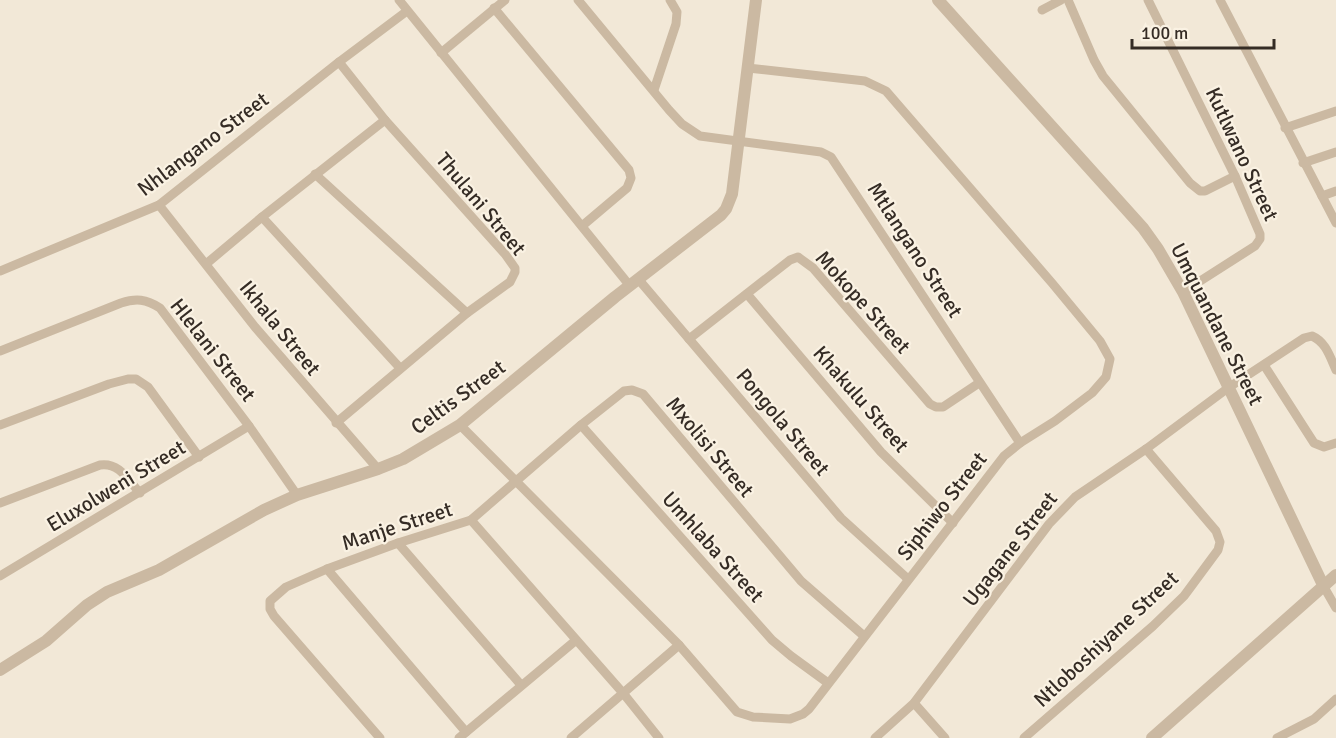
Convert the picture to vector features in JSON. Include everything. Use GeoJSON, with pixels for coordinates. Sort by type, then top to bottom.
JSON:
{"type":"FeatureCollection","features":[{"type":"Feature","properties":{"kind":"street","name":"Pongola Street"},"geometry":{"type":"LineString","coordinates":[[399,0],[582,226],[689,339],[841,518],[908,579]]}},
{"type":"Feature","properties":{"kind":"street"},"geometry":{"type":"LineString","coordinates":[[441,53],[505,0]]}},
{"type":"Feature","properties":{"kind":"street","name":"Mtlangano Street"},"geometry":{"type":"LineString","coordinates":[[578,0],[669,110],[692,132],[700,136],[821,152],[831,157],[1020,443]]}},
{"type":"Feature","properties":{"kind":"street"},"geometry":{"type":"LineString","coordinates":[[654,90],[676,24],[677,12],[670,0]]}},
{"type":"Feature","properties":{"kind":"street","name":"Celtis Street"},"geometry":{"type":"LineString","coordinates":[[0,670],[46,641],[95,599],[159,570],[248,519],[297,495],[378,469],[421,449],[460,425],[726,209],[732,194],[756,0]]}},
{"type":"Feature","properties":{"kind":"street","name":"Umquandane Street"},"geometry":{"type":"LineString","coordinates":[[938,0],[1143,228],[1158,249],[1183,292],[1324,587]]}},
{"type":"Feature","properties":{"kind":"street"},"geometry":{"type":"LineString","coordinates":[[1042,10],[1061,0]]}},
{"type":"Feature","properties":{"kind":"street"},"geometry":{"type":"LineString","coordinates":[[1068,0],[1103,76],[1190,183],[1200,191],[1205,191],[1235,176]]}},
{"type":"Feature","properties":{"kind":"street","name":"Kutlwano Street"},"geometry":{"type":"LineString","coordinates":[[1148,0],[1235,176],[1260,239],[1255,246],[1183,292]]}},
{"type":"Feature","properties":{"kind":"street"},"geometry":{"type":"LineString","coordinates":[[1220,0],[1336,223]]}},
{"type":"Feature","properties":{"kind":"street"},"geometry":{"type":"LineString","coordinates":[[495,8],[629,170],[632,178],[627,188],[582,226]]}},
{"type":"Feature","properties":{"kind":"street","name":"Nhlangano Street"},"geometry":{"type":"LineString","coordinates":[[0,271],[159,205],[406,11]]}},
{"type":"Feature","properties":{"kind":"street","name":"Thulani Street"},"geometry":{"type":"LineString","coordinates":[[336,423],[467,313],[510,282],[515,272],[515,268],[505,254],[385,120],[339,62]]}},
{"type":"Feature","properties":{"kind":"street","name":"Siphiwo Street"},"geometry":{"type":"LineString","coordinates":[[460,425],[679,645],[732,707],[744,716],[790,719],[809,709],[993,468],[1020,443],[1081,403],[1102,383],[1108,373],[1110,359],[1100,341],[886,91],[865,81],[748,68]]}},
{"type":"Feature","properties":{"kind":"street"},"geometry":{"type":"LineString","coordinates":[[1285,128],[1336,111]]}},
{"type":"Feature","properties":{"kind":"street"},"geometry":{"type":"LineString","coordinates":[[207,264],[315,174],[385,120]]}},
{"type":"Feature","properties":{"kind":"street"},"geometry":{"type":"LineString","coordinates":[[1304,163],[1336,152]]}},
{"type":"Feature","properties":{"kind":"street"},"geometry":{"type":"LineString","coordinates":[[315,174],[467,313]]}},
{"type":"Feature","properties":{"kind":"street"},"geometry":{"type":"LineString","coordinates":[[1322,196],[1336,191]]}},
{"type":"Feature","properties":{"kind":"street","name":"Ikhala Street"},"geometry":{"type":"LineString","coordinates":[[159,205],[255,327],[378,469]]}},
{"type":"Feature","properties":{"kind":"street"},"geometry":{"type":"LineString","coordinates":[[262,217],[400,368]]}},
{"type":"Feature","properties":{"kind":"street","name":"Mokope Street"},"geometry":{"type":"LineString","coordinates":[[689,339],[790,260],[802,259],[813,268],[930,404],[943,407],[979,382]]}},
{"type":"Feature","properties":{"kind":"street","name":"Khakulu Street"},"geometry":{"type":"LineString","coordinates":[[747,294],[881,452],[953,523]]}},
{"type":"Feature","properties":{"kind":"street","name":"Hlelani Street"},"geometry":{"type":"LineString","coordinates":[[0,351],[121,303],[141,299],[151,302],[160,308],[249,426],[297,495]]}},
{"type":"Feature","properties":{"kind":"street","name":"Ugagane Street"},"geometry":{"type":"LineString","coordinates":[[875,738],[914,703],[1064,507],[1228,388],[1305,338],[1312,336],[1319,339],[1326,347],[1336,370]]}},
{"type":"Feature","properties":{"kind":"street"},"geometry":{"type":"LineString","coordinates":[[1264,365],[1314,443],[1324,447],[1336,442]]}},
{"type":"Feature","properties":{"kind":"street"},"geometry":{"type":"LineString","coordinates":[[0,425],[109,384],[136,379],[148,387],[199,458]]}},
{"type":"Feature","properties":{"kind":"street","name":"Mxolisi Street"},"geometry":{"type":"LineString","coordinates":[[471,520],[580,425],[624,391],[632,390],[643,394],[801,581],[864,636]]}},
{"type":"Feature","properties":{"kind":"street","name":"Umhlaba Street"},"geometry":{"type":"LineString","coordinates":[[580,425],[772,640],[828,684]]}},
{"type":"Feature","properties":{"kind":"street","name":"Eluxolweni Street"},"geometry":{"type":"LineString","coordinates":[[0,576],[249,426]]}},
{"type":"Feature","properties":{"kind":"street","name":"Ntloboshiyane Street"},"geometry":{"type":"LineString","coordinates":[[1024,738],[1184,596],[1218,550],[1220,542],[1216,531],[1146,449]]}},
{"type":"Feature","properties":{"kind":"street"},"geometry":{"type":"LineString","coordinates":[[0,503],[107,464],[119,469],[140,493]]}},
{"type":"Feature","properties":{"kind":"street","name":"Manje Street"},"geometry":{"type":"LineString","coordinates":[[380,738],[270,609],[270,601],[274,595],[286,587],[327,569],[471,520],[660,738]]}},
{"type":"Feature","properties":{"kind":"street"},"geometry":{"type":"LineString","coordinates":[[398,543],[521,685]]}},
{"type":"Feature","properties":{"kind":"street"},"geometry":{"type":"LineString","coordinates":[[327,569],[463,735],[575,641]]}},
{"type":"Feature","properties":{"kind":"street"},"geometry":{"type":"LineString","coordinates":[[1152,738],[1336,575]]}},
{"type":"Feature","properties":{"kind":"street"},"geometry":{"type":"LineString","coordinates":[[1324,587],[1336,608]]}},
{"type":"Feature","properties":{"kind":"street"},"geometry":{"type":"LineString","coordinates":[[571,738],[679,645]]}},
{"type":"Feature","properties":{"kind":"street"},"geometry":{"type":"LineString","coordinates":[[1277,738],[1314,719],[1336,699]]}},
{"type":"Feature","properties":{"kind":"street"},"geometry":{"type":"LineString","coordinates":[[914,703],[945,738]]}}]}
